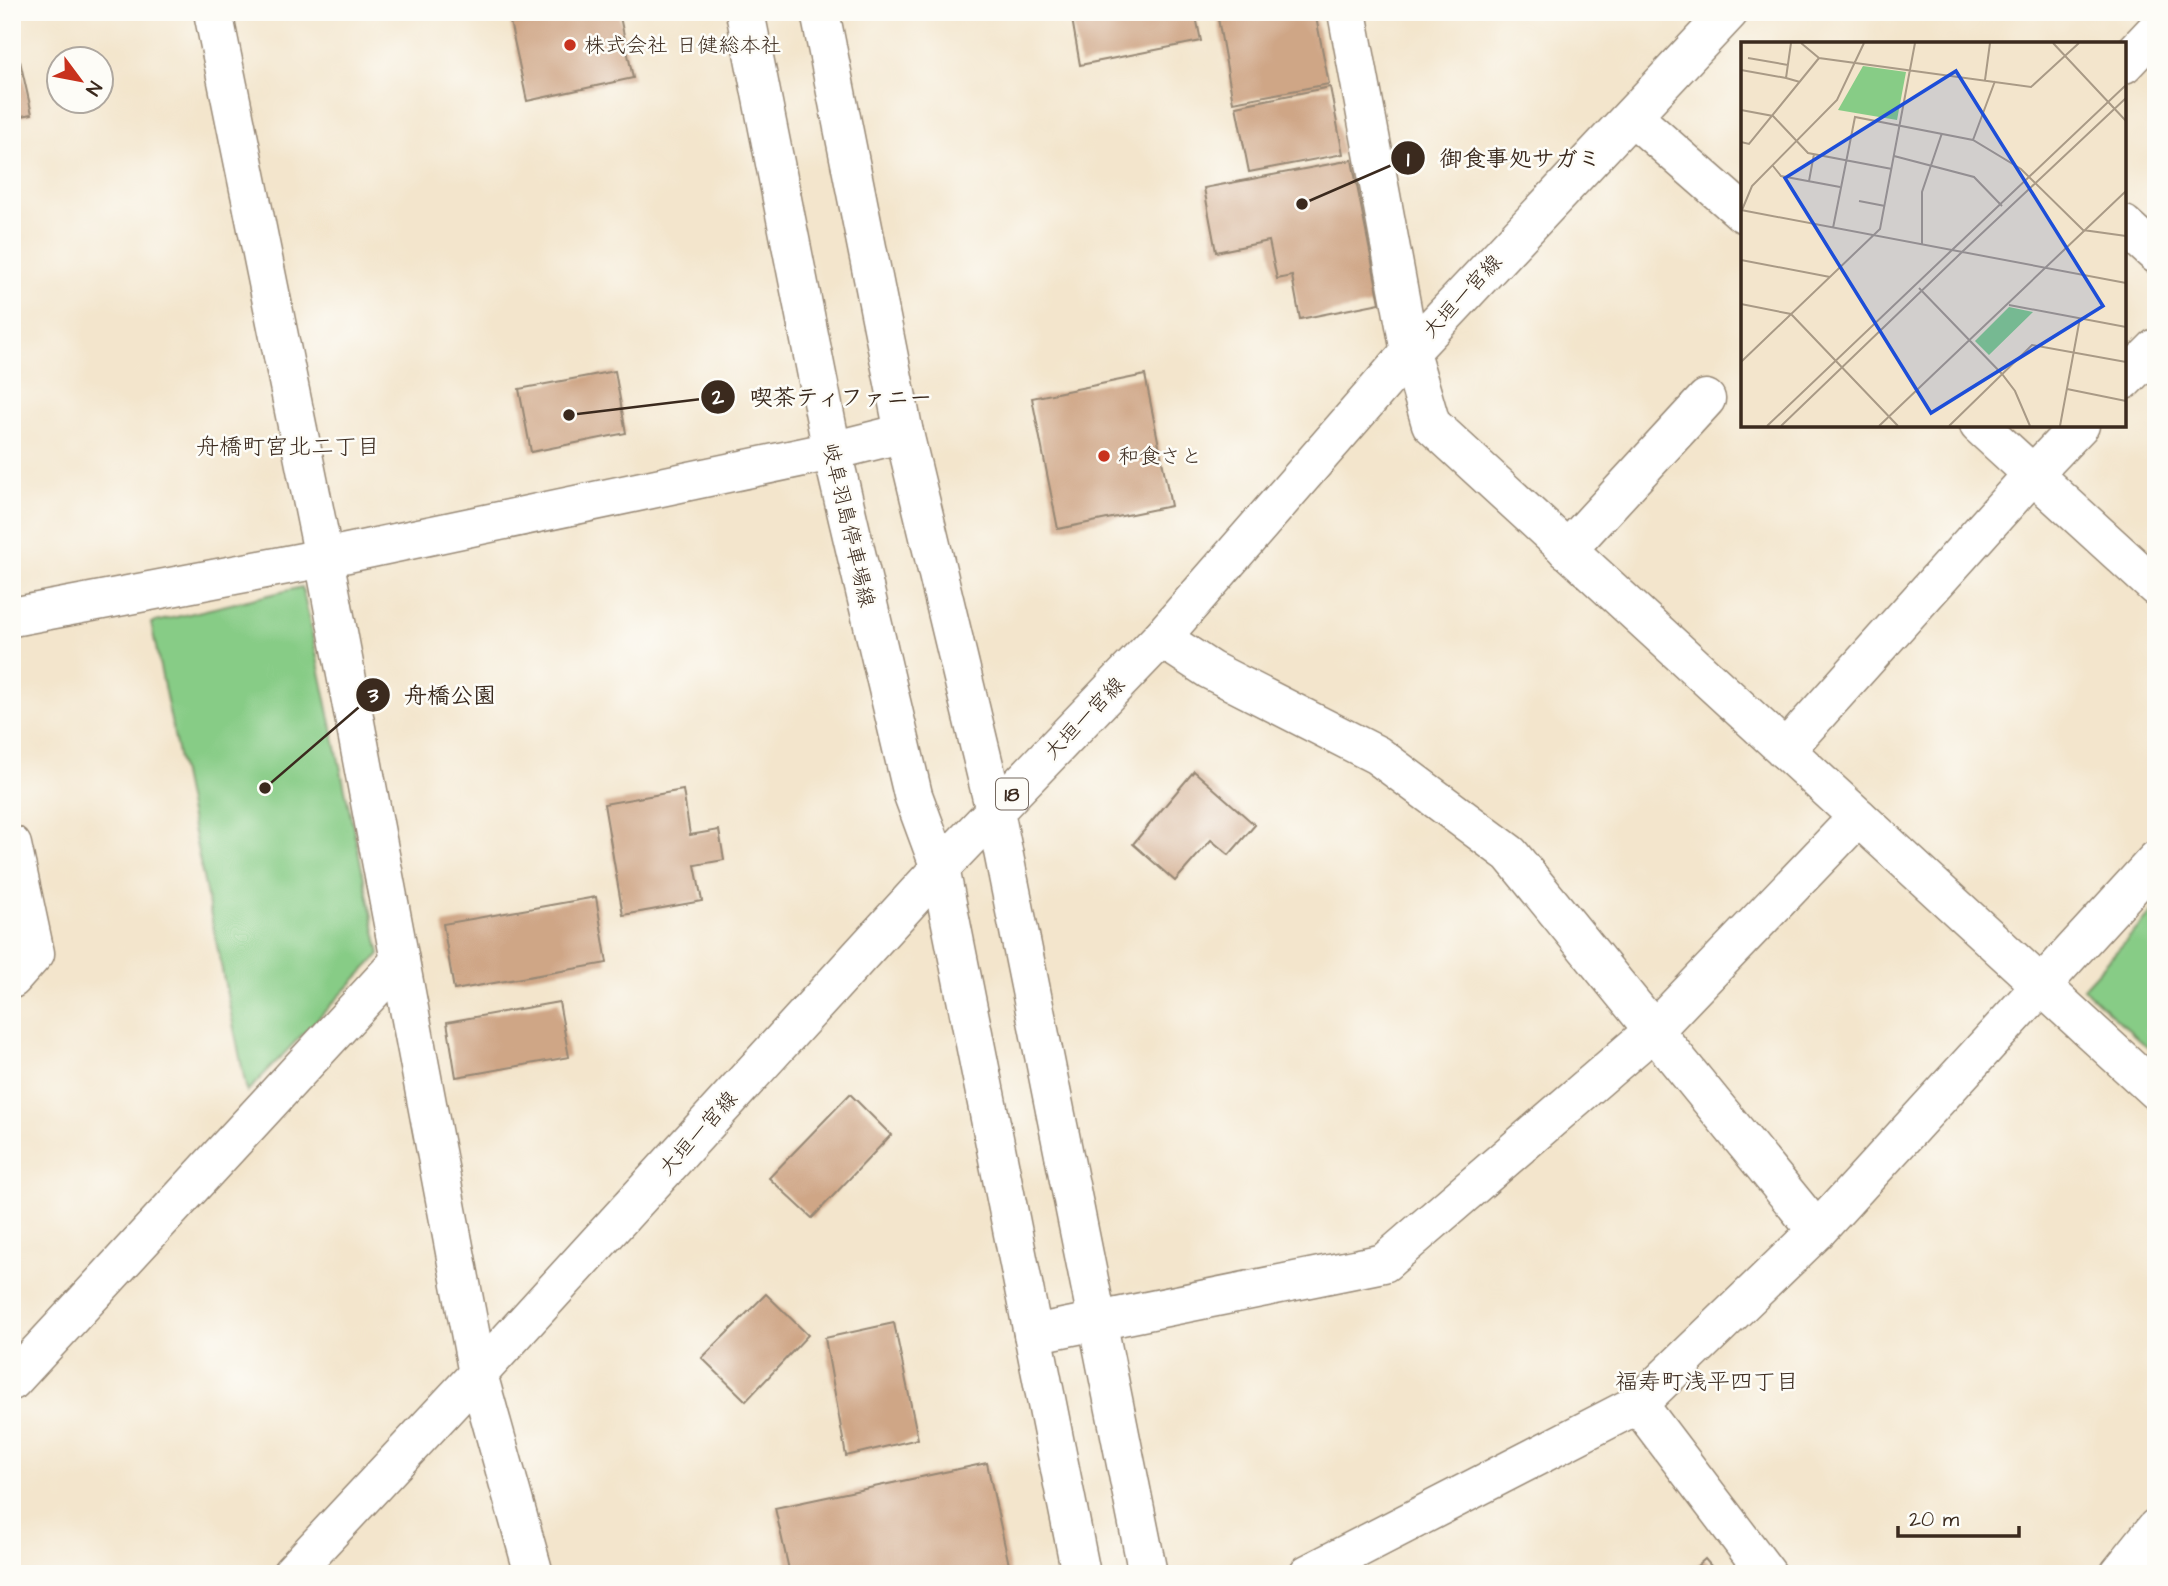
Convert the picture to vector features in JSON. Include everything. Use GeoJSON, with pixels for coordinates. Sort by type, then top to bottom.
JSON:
{"type":"FeatureCollection","features":[{"type":"Feature","properties":{"kind":"street"},"geometry":{"type":"LineString","coordinates":[[213,12],[324,558],[478,1374],[534,1574]]}},
{"type":"Feature","properties":{"kind":"street","name":"岐阜羽島停車場線"},"geometry":{"type":"LineString","coordinates":[[745,12],[832,451],[913,795],[940,868],[1081,1574]]}},
{"type":"Feature","properties":{"kind":"street"},"geometry":{"type":"LineString","coordinates":[[820,12],[904,433],[995,811],[1148,1574]]}},
{"type":"Feature","properties":{"kind":"street"},"geometry":{"type":"LineString","coordinates":[[1347,12],[1410,352],[1431,424],[2156,1091]]}},
{"type":"Feature","properties":{"kind":"street","name":"大垣一宮線"},"geometry":{"type":"LineString","coordinates":[[291,1574],[478,1374],[940,868],[1161,638],[1410,352],[1729,12]]}},
{"type":"Feature","properties":{"kind":"street"},"geometry":{"type":"LineString","coordinates":[[2126,62],[2156,30]]}},
{"type":"Feature","properties":{"kind":"street"},"geometry":{"type":"LineString","coordinates":[[1632,116],[1741,211]]}},
{"type":"Feature","properties":{"kind":"street"},"geometry":{"type":"LineString","coordinates":[[2126,227],[2156,254]]}},
{"type":"Feature","properties":{"kind":"street"},"geometry":{"type":"LineString","coordinates":[[2126,378],[2156,348]]}},
{"type":"Feature","properties":{"kind":"street"},"geometry":{"type":"LineString","coordinates":[[1567,550],[1706,399]]}},
{"type":"Feature","properties":{"kind":"street"},"geometry":{"type":"LineString","coordinates":[[1981,427],[2156,587]]}},
{"type":"Feature","properties":{"kind":"street"},"geometry":{"type":"LineString","coordinates":[[1785,750],[2078,427]]}},
{"type":"Feature","properties":{"kind":"street"},"geometry":{"type":"LineString","coordinates":[[12,617],[324,558],[832,451],[904,433]]}},
{"type":"Feature","properties":{"kind":"street"},"geometry":{"type":"LineString","coordinates":[[1161,638],[1210,670],[1377,755],[1510,854],[1817,1231]]}},
{"type":"Feature","properties":{"kind":"street"},"geometry":{"type":"LineString","coordinates":[[1033,1334],[1384,1263],[1653,1031],[1858,817]]}},
{"type":"Feature","properties":{"kind":"street"},"geometry":{"type":"LineString","coordinates":[[12,845],[35,953],[12,979]]}},
{"type":"Feature","properties":{"kind":"street"},"geometry":{"type":"LineString","coordinates":[[1308,1574],[1638,1404],[1817,1231],[2156,860]]}},
{"type":"Feature","properties":{"kind":"street"},"geometry":{"type":"LineString","coordinates":[[13,1379],[400,961]]}},
{"type":"Feature","properties":{"kind":"street"},"geometry":{"type":"LineString","coordinates":[[1638,1404],[1767,1574]]}},
{"type":"Feature","properties":{"kind":"street"},"geometry":{"type":"LineString","coordinates":[[2119,1574],[2156,1528]]}},
{"type":"Feature","properties":{"kind":"green space"},"geometry":{"type":"Polygon","coordinates":[[[302,587],[380,954],[247,1092],[151,623],[302,587]]]}},
{"type":"Feature","properties":{"kind":"green space"},"geometry":{"type":"Polygon","coordinates":[[[2156,908],[2156,1055],[2083,988],[2156,908]]]}},
{"type":"Feature","properties":{"kind":"building","name":"株式会社 日健総本社"},"geometry":{"type":"Polygon","coordinates":[[[508,12],[619,12],[633,78],[527,101],[508,12]]]}},
{"type":"Feature","properties":{"kind":"building"},"geometry":{"type":"Polygon","coordinates":[[[1195,12],[1201,41],[1080,65],[1071,13],[1195,12]]]}},
{"type":"Feature","properties":{"kind":"building"},"geometry":{"type":"Polygon","coordinates":[[[1315,12],[1329,84],[1233,102],[1217,13],[1315,12]]]}},
{"type":"Feature","properties":{"kind":"building"},"geometry":{"type":"Polygon","coordinates":[[[20,61],[32,114],[12,118],[12,63],[20,61]]]}},
{"type":"Feature","properties":{"kind":"building"},"geometry":{"type":"Polygon","coordinates":[[[1330,87],[1343,154],[1249,172],[1236,106],[1330,87]]]}},
{"type":"Feature","properties":{"kind":"building"},"geometry":{"type":"Polygon","coordinates":[[[1352,160],[1380,303],[1300,319],[1292,276],[1277,279],[1269,241],[1216,252],[1204,188],[1352,160]]]}},
{"type":"Feature","properties":{"kind":"building"},"geometry":{"type":"Polygon","coordinates":[[[615,371],[626,433],[531,452],[519,389],[615,371]]]}},
{"type":"Feature","properties":{"kind":"building"},"geometry":{"type":"Polygon","coordinates":[[[1145,375],[1171,506],[1058,529],[1032,398],[1145,375]]]}},
{"type":"Feature","properties":{"kind":"building"},"geometry":{"type":"Polygon","coordinates":[[[1194,771],[1255,825],[1229,855],[1211,840],[1175,881],[1133,844],[1194,771]]]}},
{"type":"Feature","properties":{"kind":"building"},"geometry":{"type":"Polygon","coordinates":[[[683,790],[690,835],[719,830],[724,860],[695,865],[702,901],[623,915],[604,804],[683,790]]]}},
{"type":"Feature","properties":{"kind":"building"},"geometry":{"type":"Polygon","coordinates":[[[596,897],[607,963],[454,990],[443,924],[596,897]]]}},
{"type":"Feature","properties":{"kind":"building"},"geometry":{"type":"Polygon","coordinates":[[[559,1002],[569,1057],[456,1077],[447,1022],[559,1002]]]}},
{"type":"Feature","properties":{"kind":"building"},"geometry":{"type":"Polygon","coordinates":[[[850,1094],[891,1135],[812,1218],[769,1178],[850,1094]]]}},
{"type":"Feature","properties":{"kind":"building"},"geometry":{"type":"Polygon","coordinates":[[[766,1294],[808,1335],[746,1401],[702,1358],[766,1294]]]}},
{"type":"Feature","properties":{"kind":"building"},"geometry":{"type":"Polygon","coordinates":[[[894,1323],[918,1439],[846,1456],[825,1338],[894,1323]]]}},
{"type":"Feature","properties":{"kind":"building"},"geometry":{"type":"Polygon","coordinates":[[[987,1463],[1011,1574],[790,1574],[775,1508],[987,1463]]]}},
{"type":"Feature","properties":{"kind":"building"},"geometry":{"type":"Polygon","coordinates":[[[1705,1559],[1718,1574],[1688,1574],[1705,1559]]]}},
{"type":"Feature","properties":{"kind":"place","name":"株式会社 日健総本社"},"geometry":{"type":"Point","coordinates":[570,45]}},
{"type":"Feature","properties":{"kind":"place","name":"御食事処サガミ"},"geometry":{"type":"Point","coordinates":[1302,204]}},
{"type":"Feature","properties":{"kind":"place","name":"喫茶ティファニー"},"geometry":{"type":"Point","coordinates":[569,415]}},
{"type":"Feature","properties":{"kind":"place","name":"和食さと"},"geometry":{"type":"Point","coordinates":[1104,456]}},
{"type":"Feature","properties":{"kind":"place","name":"舟橋公園"},"geometry":{"type":"Point","coordinates":[265,788]}},
{"type":"Feature","properties":{"kind":"district","name":"舟橋町宮北二丁目"},"geometry":{"type":"Point","coordinates":[288,446]}},
{"type":"Feature","properties":{"kind":"district","name":"福寿町浅平四丁目"},"geometry":{"type":"Point","coordinates":[1707,1381]}}]}
